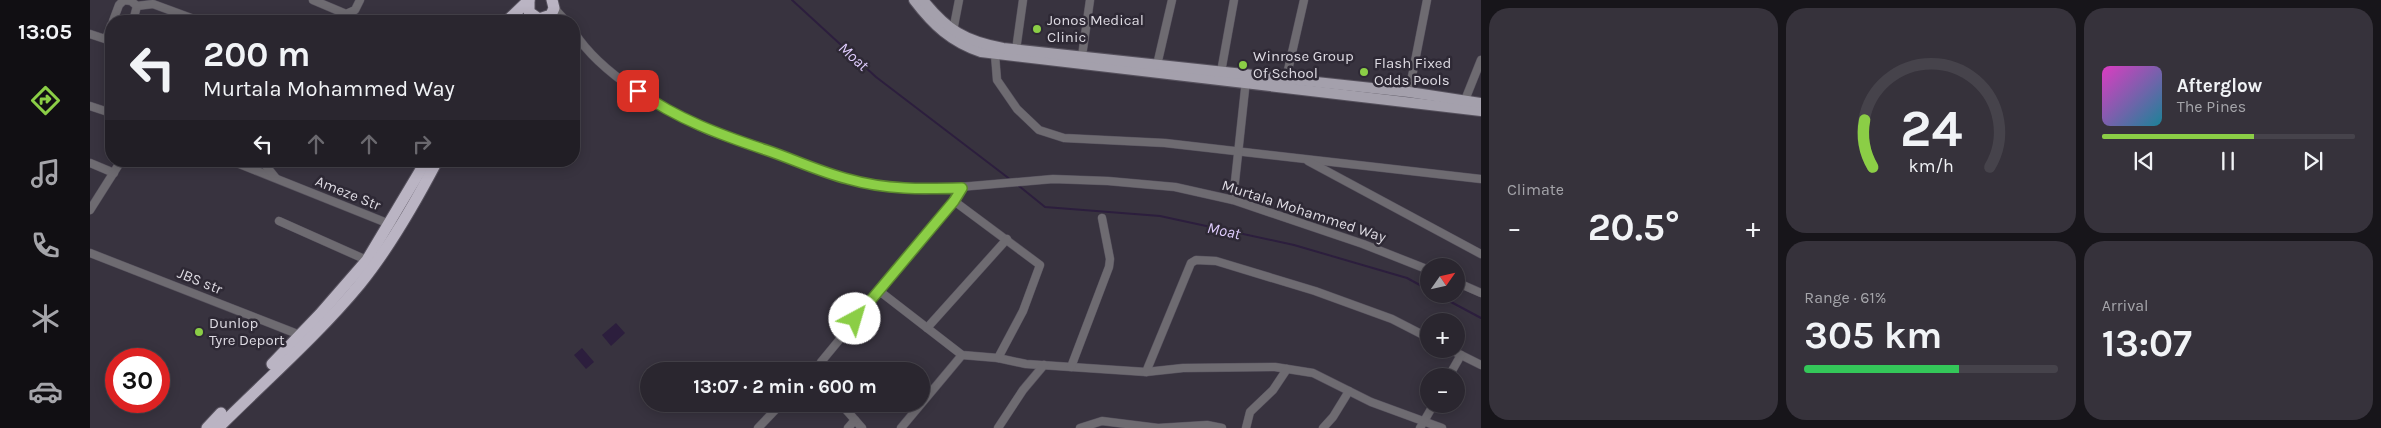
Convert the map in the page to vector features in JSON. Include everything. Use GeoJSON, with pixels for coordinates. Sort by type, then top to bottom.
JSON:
{"type":"FeatureCollection","features":[{"type":"Feature","properties":{"kind":"highway"},"geometry":{"type":"LineString","coordinates":[[529,0],[529,12],[548,11]]}},
{"type":"Feature","properties":{"kind":"highway"},"geometry":{"type":"LineString","coordinates":[[513,15],[529,0]]}},
{"type":"Feature","properties":{"kind":"highway"},"geometry":{"type":"LineString","coordinates":[[394,226],[423,167]]}},
{"type":"Feature","properties":{"kind":"highway"},"geometry":{"type":"LineString","coordinates":[[218,428],[329,318],[371,262],[433,167]]}},
{"type":"Feature","properties":{"kind":"highway"},"geometry":{"type":"LineString","coordinates":[[207,428],[371,262]]}},
{"type":"Feature","properties":{"kind":"main road"},"geometry":{"type":"LineString","coordinates":[[914,0],[932,23],[945,34],[967,47],[995,55],[1246,79],[1481,111]]}},
{"type":"Feature","properties":{"kind":"main road"},"geometry":{"type":"LineString","coordinates":[[923,0],[938,20],[970,40],[1016,50],[1221,72],[1246,79],[1286,79],[1410,92],[1481,102]]}},
{"type":"Feature","properties":{"kind":"street"},"geometry":{"type":"LineString","coordinates":[[313,0],[346,14],[355,10],[360,0]]}},
{"type":"Feature","properties":{"kind":"street"},"geometry":{"type":"LineString","coordinates":[[954,31],[960,0]]}},
{"type":"Feature","properties":{"kind":"street"},"geometry":{"type":"LineString","coordinates":[[1016,50],[1022,0]]}},
{"type":"Feature","properties":{"kind":"street"},"geometry":{"type":"LineString","coordinates":[[1082,56],[1090,0]]}},
{"type":"Feature","properties":{"kind":"street"},"geometry":{"type":"LineString","coordinates":[[1157,66],[1172,0]]}},
{"type":"Feature","properties":{"kind":"street"},"geometry":{"type":"LineString","coordinates":[[1221,72],[1234,0]]}},
{"type":"Feature","properties":{"kind":"street"},"geometry":{"type":"LineString","coordinates":[[1286,79],[1304,0]]}},
{"type":"Feature","properties":{"kind":"street"},"geometry":{"type":"LineString","coordinates":[[1410,92],[1427,0]]}},
{"type":"Feature","properties":{"kind":"street"},"geometry":{"type":"LineString","coordinates":[[116,15],[122,2],[132,1],[138,8]]}},
{"type":"Feature","properties":{"kind":"street"},"geometry":{"type":"LineString","coordinates":[[138,8],[153,4],[183,15]]}},
{"type":"Feature","properties":{"kind":"street"},"geometry":{"type":"LineString","coordinates":[[135,15],[138,8]]}},
{"type":"Feature","properties":{"kind":"street"},"geometry":{"type":"LineString","coordinates":[[90,34],[105,39]]}},
{"type":"Feature","properties":{"kind":"street","name":"Murtala Mohammed Way"},"geometry":{"type":"LineString","coordinates":[[580,40],[612,72],[652,101],[709,131],[863,183],[925,190],[1053,179],[1108,181],[1175,187],[1233,200],[1363,244],[1420,266]]}},
{"type":"Feature","properties":{"kind":"street"},"geometry":{"type":"LineString","coordinates":[[995,55],[997,80],[1017,109],[1039,130],[1064,138],[1165,143],[1481,179]]}},
{"type":"Feature","properties":{"kind":"street"},"geometry":{"type":"LineString","coordinates":[[1465,100],[1481,60]]}},
{"type":"Feature","properties":{"kind":"street"},"geometry":{"type":"LineString","coordinates":[[1233,200],[1246,79]]}},
{"type":"Feature","properties":{"kind":"street"},"geometry":{"type":"LineString","coordinates":[[90,106],[105,112]]}},
{"type":"Feature","properties":{"kind":"street"},"geometry":{"type":"LineString","coordinates":[[1304,159],[1481,254]]}},
{"type":"Feature","properties":{"kind":"street"},"geometry":{"type":"LineString","coordinates":[[90,163],[114,172]]}},
{"type":"Feature","properties":{"kind":"street"},"geometry":{"type":"LineString","coordinates":[[90,210],[117,167]]}},
{"type":"Feature","properties":{"kind":"street","name":"Ameze Str"},"geometry":{"type":"LineString","coordinates":[[247,167],[394,226]]}},
{"type":"Feature","properties":{"kind":"street"},"geometry":{"type":"LineString","coordinates":[[267,167],[276,179]]}},
{"type":"Feature","properties":{"kind":"street"},"geometry":{"type":"LineString","coordinates":[[821,362],[878,290],[954,201],[962,188]]}},
{"type":"Feature","properties":{"kind":"street"},"geometry":{"type":"LineString","coordinates":[[954,201],[1040,266],[1023,311],[998,358]]}},
{"type":"Feature","properties":{"kind":"street"},"geometry":{"type":"LineString","coordinates":[[1071,367],[1109,267],[1102,218]]}},
{"type":"Feature","properties":{"kind":"street"},"geometry":{"type":"LineString","coordinates":[[279,221],[371,262]]}},
{"type":"Feature","properties":{"kind":"street"},"geometry":{"type":"LineString","coordinates":[[927,328],[1008,240]]}},
{"type":"Feature","properties":{"kind":"street","name":"JBS str"},"geometry":{"type":"LineString","coordinates":[[90,253],[300,335]]}},
{"type":"Feature","properties":{"kind":"street"},"geometry":{"type":"LineString","coordinates":[[1146,372],[1191,262],[1196,260],[1216,261],[1315,291],[1392,319],[1420,333]]}},
{"type":"Feature","properties":{"kind":"street"},"geometry":{"type":"LineString","coordinates":[[1465,286],[1481,294]]}},
{"type":"Feature","properties":{"kind":"street"},"geometry":{"type":"LineString","coordinates":[[878,290],[962,355],[1044,365],[1146,372],[1233,366],[1287,369],[1313,373],[1422,425],[1442,428]]}},
{"type":"Feature","properties":{"kind":"street"},"geometry":{"type":"LineString","coordinates":[[901,428],[962,355]]}},
{"type":"Feature","properties":{"kind":"street"},"geometry":{"type":"LineString","coordinates":[[1465,357],[1481,365]]}},
{"type":"Feature","properties":{"kind":"street"},"geometry":{"type":"LineString","coordinates":[[998,428],[1023,390],[1044,365]]}},
{"type":"Feature","properties":{"kind":"street"},"geometry":{"type":"LineString","coordinates":[[1246,428],[1250,412],[1273,390],[1287,369]]}},
{"type":"Feature","properties":{"kind":"street"},"geometry":{"type":"LineString","coordinates":[[1323,428],[1333,418],[1348,391]]}},
{"type":"Feature","properties":{"kind":"street"},"geometry":{"type":"LineString","coordinates":[[758,428],[773,412]]}},
{"type":"Feature","properties":{"kind":"street"},"geometry":{"type":"LineString","coordinates":[[848,412],[862,428]]}},
{"type":"Feature","properties":{"kind":"street"},"geometry":{"type":"LineString","coordinates":[[1422,425],[1429,413]]}},
{"type":"Feature","properties":{"kind":"street"},"geometry":{"type":"LineString","coordinates":[[848,428],[855,420]]}},
{"type":"Feature","properties":{"kind":"street"},"geometry":{"type":"LineString","coordinates":[[1080,428],[1102,421],[1158,428],[1207,425],[1222,428]]}},
{"type":"Feature","properties":{"kind":"shaded area"},"geometry":{"type":"Polygon","coordinates":[[[616,323],[625,333],[611,346],[602,335],[616,323]]]}},
{"type":"Feature","properties":{"kind":"shaded area"},"geometry":{"type":"Polygon","coordinates":[[[582,348],[594,362],[586,369],[574,355],[582,348]]]}},
{"type":"Feature","properties":{"kind":"waterway","name":"Moat"},"geometry":{"type":"LineString","coordinates":[[792,0],[876,77],[1011,180]]}},
{"type":"Feature","properties":{"kind":"waterway","name":"Moat"},"geometry":{"type":"LineString","coordinates":[[1019,186],[1045,207],[1160,216],[1294,245],[1407,278],[1420,285]]}},
{"type":"Feature","properties":{"kind":"waterway","name":"Moat"},"geometry":{"type":"LineString","coordinates":[[1453,303],[1481,318]]}},
{"type":"Feature","properties":{"kind":"place","name":"Jonos Medical Clinic"},"geometry":{"type":"Point","coordinates":[1037,29]}},
{"type":"Feature","properties":{"kind":"place","name":"Winrose Group Of School"},"geometry":{"type":"Point","coordinates":[1243,65]}},
{"type":"Feature","properties":{"kind":"place","name":"Flash Fixed Odds Pools"},"geometry":{"type":"Point","coordinates":[1364,72]}},
{"type":"Feature","properties":{"kind":"place","name":"Dunlop Tyre Deport"},"geometry":{"type":"Point","coordinates":[199,332]}},
{"type":"Feature","properties":{"kind":"route"},"geometry":{"type":"LineString","coordinates":[[638,91],[652,101],[709,131],[847,179],[892,188],[925,190],[962,188],[954,201],[855,319]]}}]}
